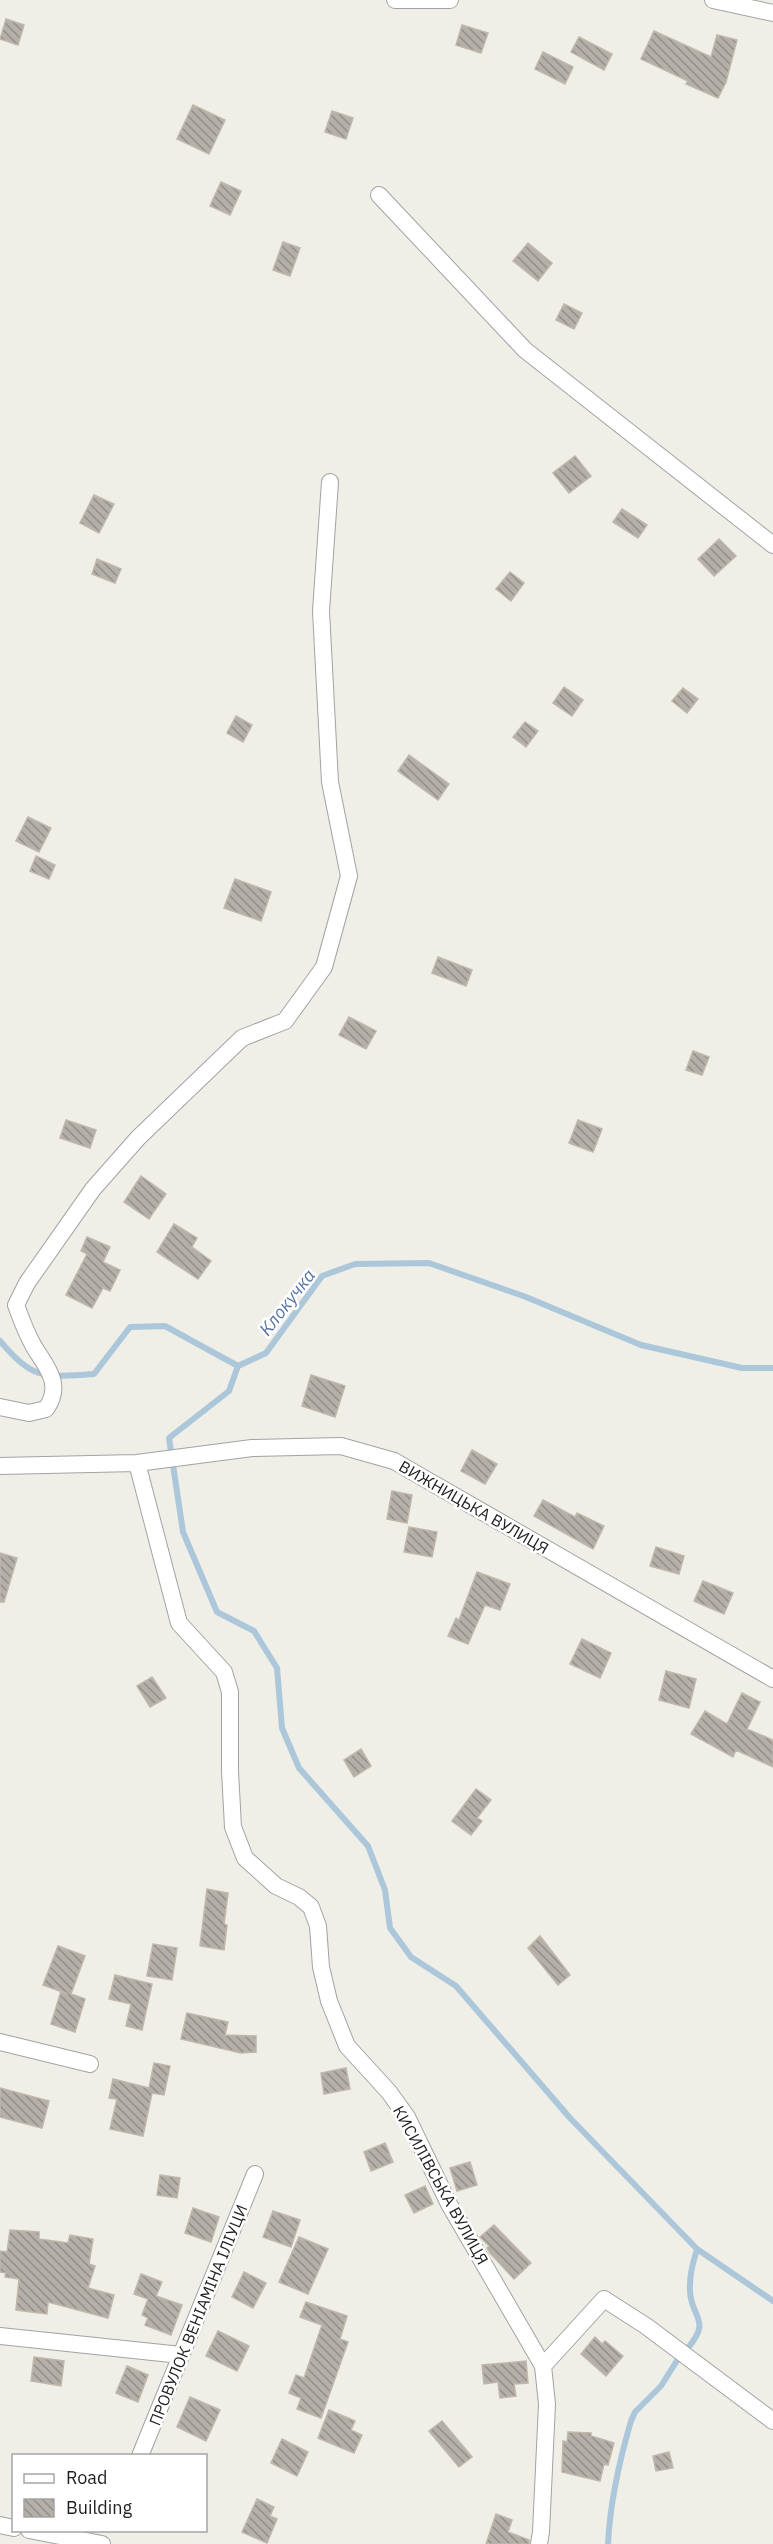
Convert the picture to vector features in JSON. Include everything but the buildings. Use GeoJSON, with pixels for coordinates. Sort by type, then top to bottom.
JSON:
{"type":"FeatureCollection","features":[{"type":"Feature","properties":{"kind":"street"},"geometry":{"type":"LineString","coordinates":[[401,1],[450,0]]}},
{"type":"Feature","properties":{"kind":"street"},"geometry":{"type":"LineString","coordinates":[[713,0],[773,13]]}},
{"type":"Feature","properties":{"kind":"street"},"geometry":{"type":"LineString","coordinates":[[379,195],[525,350],[773,544]]}},
{"type":"Feature","properties":{"kind":"street"},"geometry":{"type":"LineString","coordinates":[[0,1407],[28,1413],[46,1409],[52,1401],[54,1392],[49,1367],[34,1348],[16,1305],[27,1283],[93,1189],[138,1138],[242,1038],[285,1021],[324,968],[350,876],[330,782],[321,611],[330,482]]}},
{"type":"Feature","properties":{"kind":"street","name":"ВИЖНИЦЬКА ВУЛИЦЯ"},"geometry":{"type":"LineString","coordinates":[[0,1466],[144,1462],[252,1448],[341,1446],[394,1461],[773,1679]]}},
{"type":"Feature","properties":{"kind":"street","name":"КИСИЛІВСЬКА ВУЛИЦЯ"},"geometry":{"type":"LineString","coordinates":[[144,1462],[179,1623],[224,1672],[230,1692],[233,1827],[245,1858],[276,1886],[299,1897],[311,1906],[318,1926],[321,1967],[329,2001],[347,2046],[389,2092],[407,2116],[449,2204],[543,2366],[547,2404],[539,2544]]}},
{"type":"Feature","properties":{"kind":"street"},"geometry":{"type":"LineString","coordinates":[[0,2042],[90,2064]]}},
{"type":"Feature","properties":{"kind":"street","name":"ПРОВУЛОК ВЕНІАМІНА ІЛІУЦИ"},"geometry":{"type":"LineString","coordinates":[[141,2454],[255,2174]]}},
{"type":"Feature","properties":{"kind":"street"},"geometry":{"type":"LineString","coordinates":[[543,2366],[604,2299],[646,2326],[773,2421]]}},
{"type":"Feature","properties":{"kind":"street"},"geometry":{"type":"LineString","coordinates":[[0,2336],[180,2355]]}},
{"type":"Feature","properties":{"kind":"street"},"geometry":{"type":"LineString","coordinates":[[39,2532],[102,2544]]}},
{"type":"Feature","properties":{"kind":"waterway","name":"Клокучка"},"geometry":{"type":"LineString","coordinates":[[0,1341],[22,1363],[41,1374],[63,1376],[94,1374],[130,1327],[165,1326],[238,1366],[266,1353],[322,1276],[355,1264],[429,1263],[526,1297],[641,1345],[742,1368],[773,1368]]}},
{"type":"Feature","properties":{"kind":"waterway"},"geometry":{"type":"LineString","coordinates":[[238,1366],[229,1391],[169,1438],[183,1532],[217,1612],[254,1631],[277,1668],[282,1728],[299,1768],[368,1846],[385,1890],[390,1928],[411,1957],[456,1986],[570,2118],[697,2249],[773,2301]]}},
{"type":"Feature","properties":{"kind":"waterway"},"geometry":{"type":"LineString","coordinates":[[687,2349],[698,2332],[699,2325],[690,2292],[697,2249]]}},
{"type":"Feature","properties":{"kind":"waterway"},"geometry":{"type":"LineString","coordinates":[[608,2544],[616,2482],[631,2421],[635,2412],[661,2386],[678,2359]]}}]}
